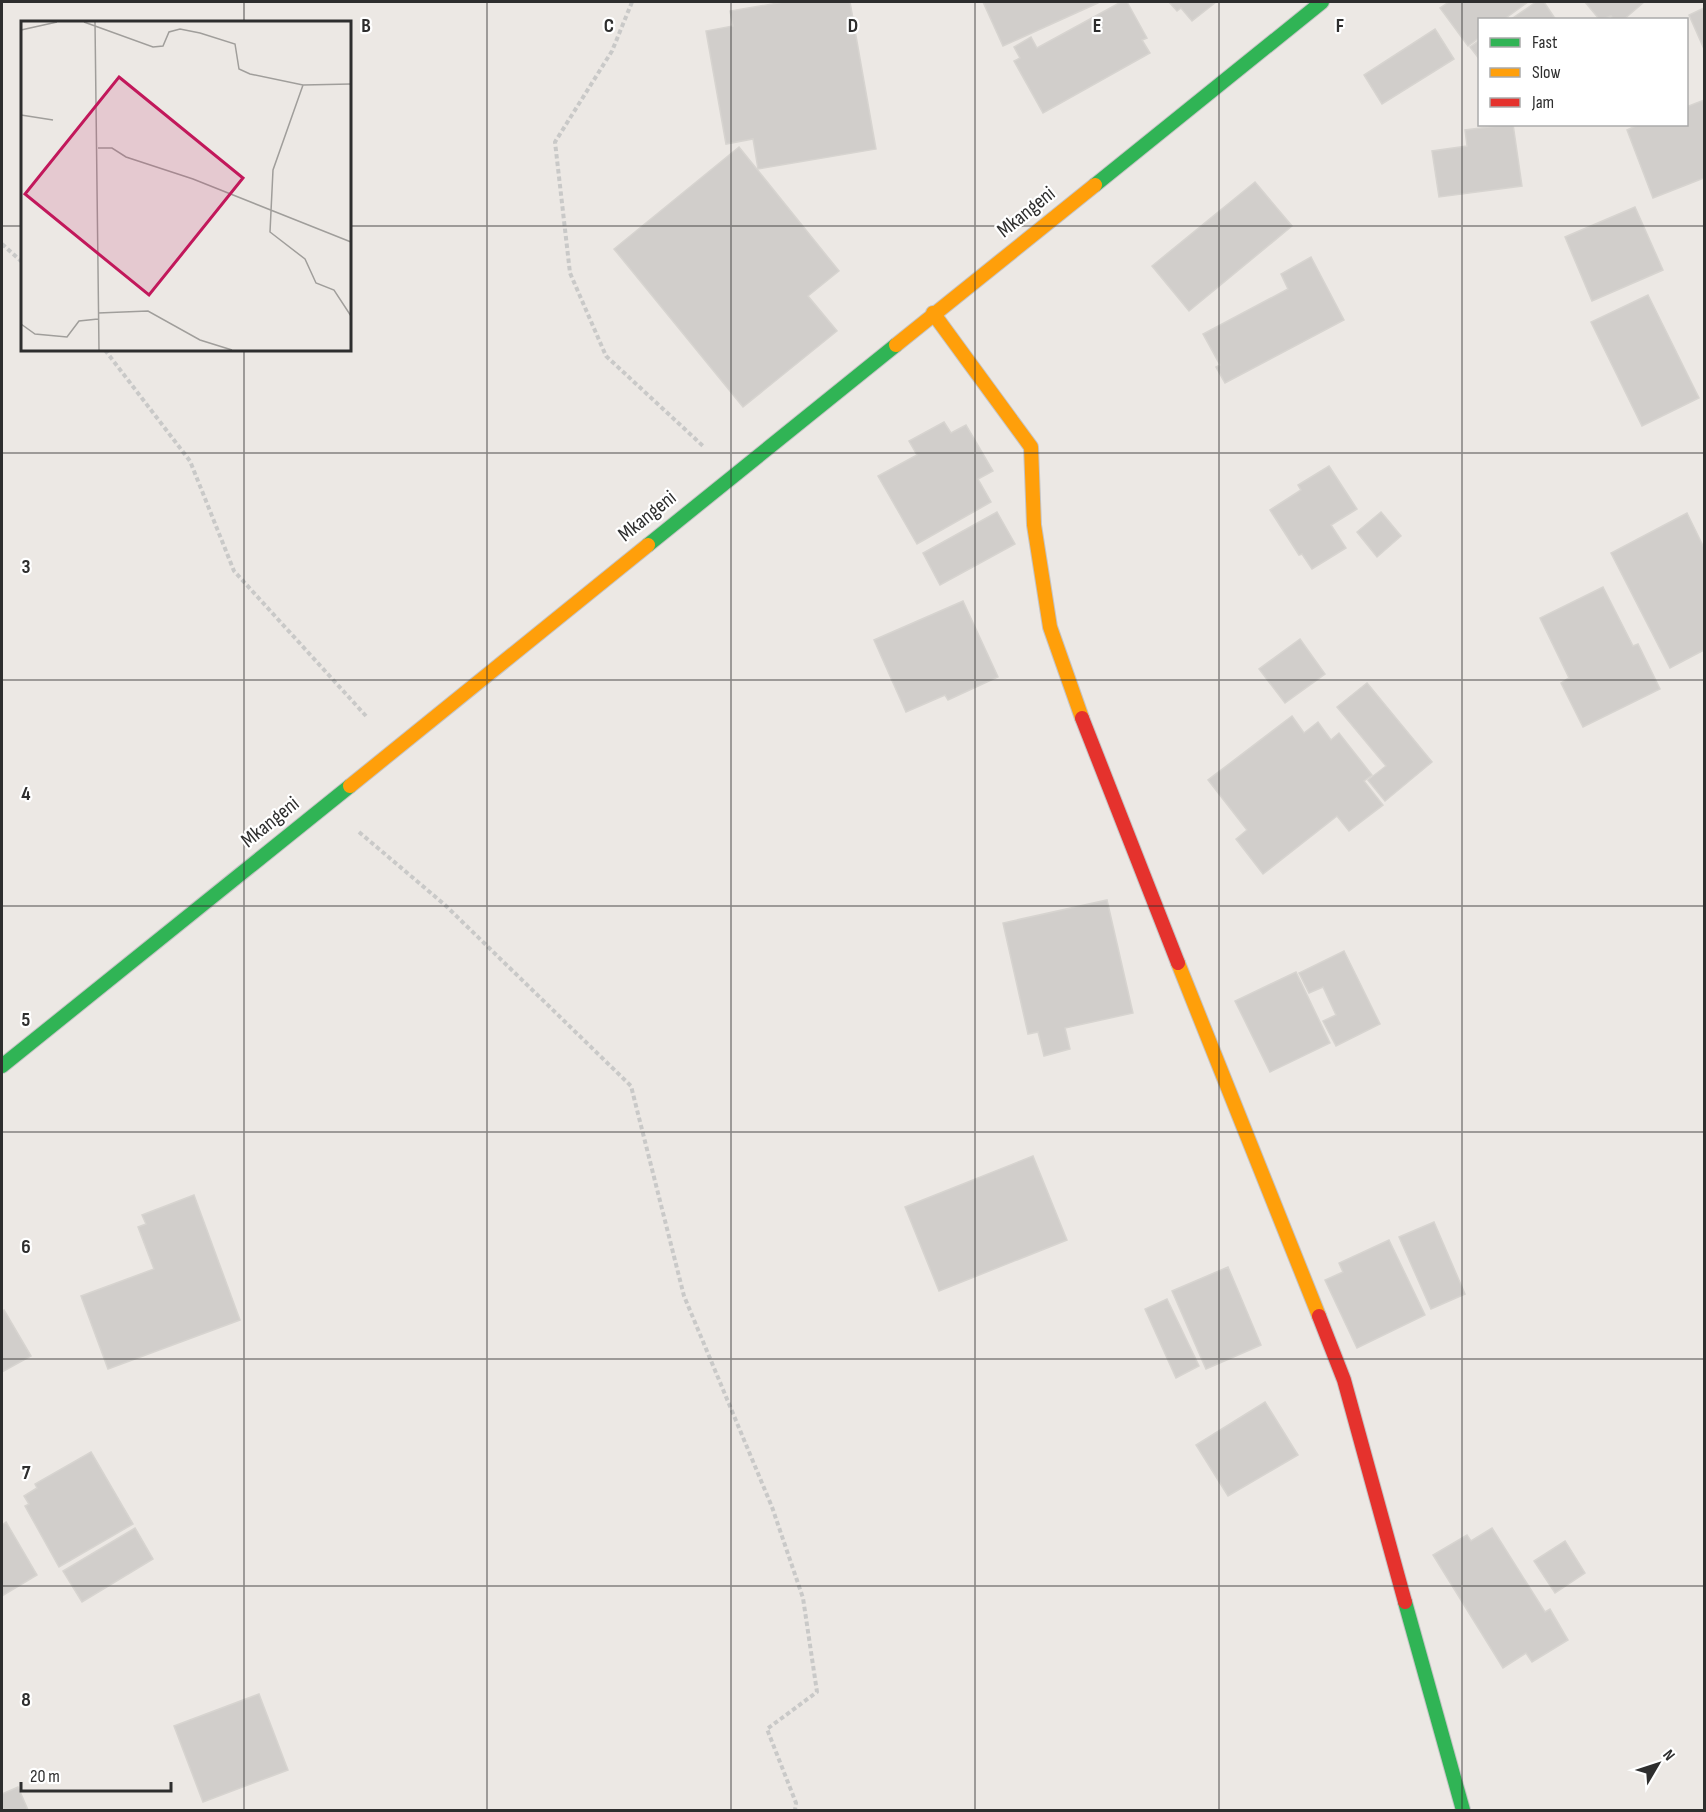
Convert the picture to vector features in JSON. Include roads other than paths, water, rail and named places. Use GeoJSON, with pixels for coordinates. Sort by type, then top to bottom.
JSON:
{"type":"FeatureCollection","features":[{"type":"Feature","properties":{"kind":"street","name":"Mkangeni"},"geometry":{"type":"LineString","coordinates":[[2,1066],[733,474],[1322,2]]}},
{"type":"Feature","properties":{"kind":"street"},"geometry":{"type":"LineString","coordinates":[[933,314],[1031,447],[1034,525],[1050,627],[1102,773],[1344,1380],[1463,1810]]}}]}
